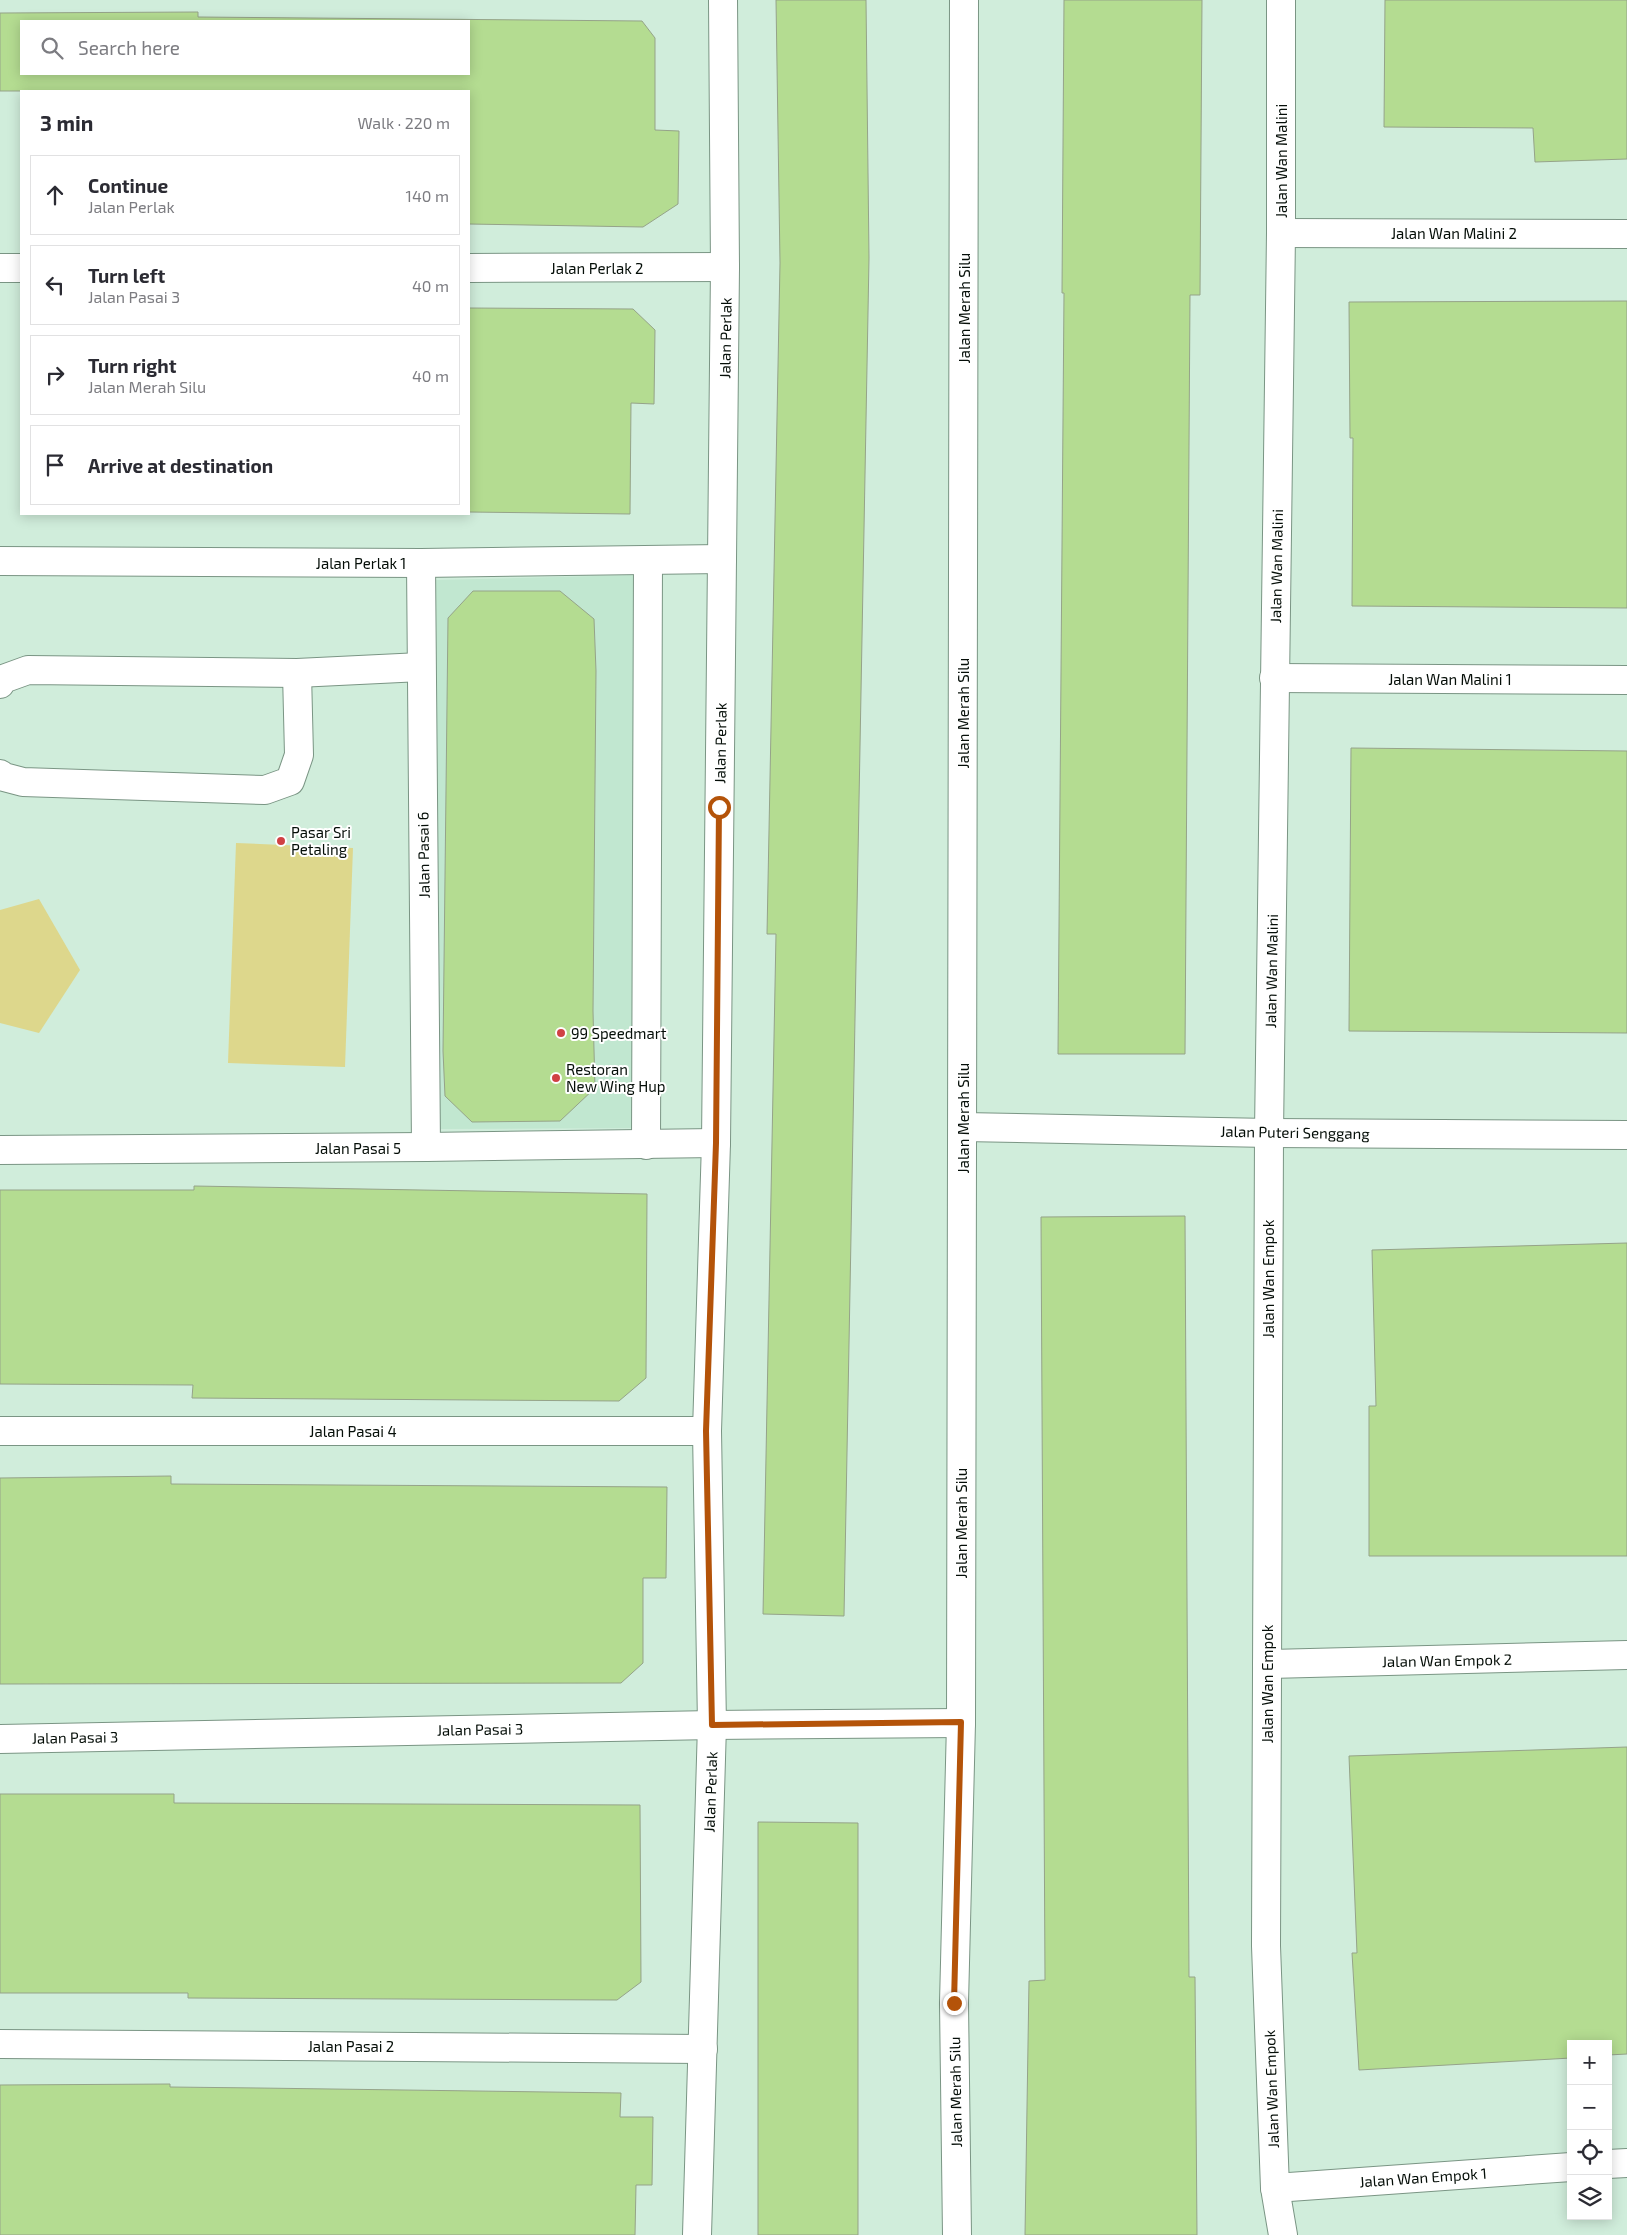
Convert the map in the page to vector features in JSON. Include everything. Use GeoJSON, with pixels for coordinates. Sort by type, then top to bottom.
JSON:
{"type":"FeatureCollection","features":[{"type":"Feature","properties":{"kind":"street","name":"Jalan Perlak"},"geometry":{"type":"LineString","coordinates":[[697,2235],[712,1725],[706,1431],[716,1143],[725,268],[723,0]]}},
{"type":"Feature","properties":{"kind":"street","name":"Jalan Merah Silu"},"geometry":{"type":"LineString","coordinates":[[957,2235],[954,2003],[961,1722],[964,0]]}},
{"type":"Feature","properties":{"kind":"street","name":"Jalan Wan Malini"},"geometry":{"type":"LineString","coordinates":[[1269,1132],[1281,232],[1281,0]]}},
{"type":"Feature","properties":{"kind":"street","name":"Jalan Wan Malini 2"},"geometry":{"type":"LineString","coordinates":[[1281,232],[1627,234]]}},
{"type":"Feature","properties":{"kind":"street"},"geometry":{"type":"LineString","coordinates":[[0,268],[20,268]]}},
{"type":"Feature","properties":{"kind":"street","name":"Jalan Perlak 2"},"geometry":{"type":"LineString","coordinates":[[470,268],[725,268]]}},
{"type":"Feature","properties":{"kind":"street","name":"Jalan Perlak 1"},"geometry":{"type":"LineString","coordinates":[[0,561],[420,563],[722,559]]}},
{"type":"Feature","properties":{"kind":"street"},"geometry":{"type":"LineString","coordinates":[[646,1145],[648,561]]}},
{"type":"Feature","properties":{"kind":"street","name":"Jalan Pasai 6"},"geometry":{"type":"LineString","coordinates":[[420,563],[426,1147]]}},
{"type":"Feature","properties":{"kind":"street"},"geometry":{"type":"LineString","coordinates":[[0,684],[3,679],[28,670],[297,673],[421,667]]}},
{"type":"Feature","properties":{"kind":"street"},"geometry":{"type":"LineString","coordinates":[[0,774],[22,782],[265,790],[290,781],[299,755],[297,673]]}},
{"type":"Feature","properties":{"kind":"street","name":"Jalan Wan Malini 1"},"geometry":{"type":"LineString","coordinates":[[1274,678],[1627,680]]}},
{"type":"Feature","properties":{"kind":"street","name":"Jalan Puteri Senggang"},"geometry":{"type":"LineString","coordinates":[[963,1127],[1627,1135]]}},
{"type":"Feature","properties":{"kind":"street","name":"Jalan Wan Empok"},"geometry":{"type":"LineString","coordinates":[[1269,1132],[1266,1946],[1275,2188],[1283,2235]]}},
{"type":"Feature","properties":{"kind":"street","name":"Jalan Pasai 5"},"geometry":{"type":"LineString","coordinates":[[0,1150],[716,1143]]}},
{"type":"Feature","properties":{"kind":"street","name":"Jalan Pasai 4"},"geometry":{"type":"LineString","coordinates":[[0,1431],[706,1431]]}},
{"type":"Feature","properties":{"kind":"street","name":"Jalan Wan Empok 2"},"geometry":{"type":"LineString","coordinates":[[1268,1664],[1627,1656]]}},
{"type":"Feature","properties":{"kind":"street","name":"Jalan Pasai 3"},"geometry":{"type":"LineString","coordinates":[[0,1739],[961,1722]]}},
{"type":"Feature","properties":{"kind":"street","name":"Jalan Pasai 2"},"geometry":{"type":"LineString","coordinates":[[0,2044],[703,2049]]}},
{"type":"Feature","properties":{"kind":"street"},"geometry":{"type":"LineString","coordinates":[[1612,2164],[1627,2163]]}},
{"type":"Feature","properties":{"kind":"street","name":"Jalan Wan Empok 1"},"geometry":{"type":"LineString","coordinates":[[1275,2188],[1567,2167]]}},
{"type":"Feature","properties":{"kind":"shaded area"},"geometry":{"type":"Polygon","coordinates":[[[636,575],[634,1128],[440,1129],[436,580],[636,575]]]}},
{"type":"Feature","properties":{"kind":"shaded area"},"geometry":{"type":"Polygon","coordinates":[[[236,843],[353,848],[345,1067],[228,1063],[236,843]]]}},
{"type":"Feature","properties":{"kind":"shaded area"},"geometry":{"type":"Polygon","coordinates":[[[39,899],[80,970],[39,1033],[0,1023],[0,910],[39,899]]]}},
{"type":"Feature","properties":{"kind":"building"},"geometry":{"type":"Polygon","coordinates":[[[776,0],[866,0],[869,258],[844,1616],[763,1614],[776,934],[767,934],[780,263],[776,0]]]}},
{"type":"Feature","properties":{"kind":"building"},"geometry":{"type":"Polygon","coordinates":[[[1064,0],[1202,0],[1200,295],[1190,295],[1185,1054],[1058,1054],[1064,293],[1062,293],[1064,0]]]}},
{"type":"Feature","properties":{"kind":"building"},"geometry":{"type":"Polygon","coordinates":[[[1385,0],[1627,0],[1627,159],[1535,162],[1533,128],[1384,127],[1385,0]]]}},
{"type":"Feature","properties":{"kind":"building"},"geometry":{"type":"Polygon","coordinates":[[[198,12],[198,17],[642,21],[655,38],[655,130],[679,131],[678,204],[643,227],[470,224],[470,90],[0,91],[0,13],[198,12]]]}},
{"type":"Feature","properties":{"kind":"building"},"geometry":{"type":"Polygon","coordinates":[[[1627,301],[1627,608],[1352,606],[1353,438],[1350,438],[1349,302],[1627,301]]]}},
{"type":"Feature","properties":{"kind":"building"},"geometry":{"type":"Polygon","coordinates":[[[470,308],[633,309],[655,330],[654,404],[631,403],[630,514],[470,512],[470,308]]]}},
{"type":"Feature","properties":{"kind":"building"},"geometry":{"type":"Polygon","coordinates":[[[473,591],[560,591],[594,619],[596,671],[593,1011],[595,1088],[560,1121],[472,1122],[445,1096],[443,1051],[448,618],[473,591]]]}},
{"type":"Feature","properties":{"kind":"building"},"geometry":{"type":"Polygon","coordinates":[[[1351,748],[1627,751],[1627,1033],[1349,1031],[1351,748]]]}},
{"type":"Feature","properties":{"kind":"building"},"geometry":{"type":"Polygon","coordinates":[[[194,1186],[647,1194],[646,1378],[619,1401],[192,1398],[193,1385],[0,1384],[0,1190],[194,1190],[194,1186]]]}},
{"type":"Feature","properties":{"kind":"building"},"geometry":{"type":"Polygon","coordinates":[[[1185,1216],[1189,1977],[1195,1977],[1197,2235],[1025,2235],[1029,1981],[1045,1980],[1041,1217],[1185,1216]]]}},
{"type":"Feature","properties":{"kind":"building"},"geometry":{"type":"Polygon","coordinates":[[[1627,1243],[1627,1556],[1369,1556],[1369,1406],[1376,1406],[1372,1250],[1627,1243]]]}},
{"type":"Feature","properties":{"kind":"building"},"geometry":{"type":"Polygon","coordinates":[[[171,1476],[171,1484],[667,1487],[666,1578],[643,1578],[643,1663],[621,1683],[0,1684],[0,1478],[171,1476]]]}},
{"type":"Feature","properties":{"kind":"building"},"geometry":{"type":"Polygon","coordinates":[[[1627,1747],[1627,2054],[1612,2055],[1612,2040],[1567,2040],[1567,2058],[1359,2070],[1352,1953],[1357,1953],[1349,1756],[1627,1747]]]}},
{"type":"Feature","properties":{"kind":"building"},"geometry":{"type":"Polygon","coordinates":[[[0,1794],[174,1794],[174,1803],[640,1805],[641,1982],[617,2000],[188,1998],[188,1993],[0,1993],[0,1794]]]}},
{"type":"Feature","properties":{"kind":"building"},"geometry":{"type":"Polygon","coordinates":[[[758,1822],[858,1823],[858,2235],[758,2235],[758,1822]]]}},
{"type":"Feature","properties":{"kind":"building"},"geometry":{"type":"Polygon","coordinates":[[[170,2084],[170,2087],[621,2093],[620,2117],[653,2117],[652,2185],[636,2185],[635,2235],[0,2235],[0,2085],[170,2084]]]}},
{"type":"Feature","properties":{"kind":"place","name":"Pasar Sri Petaling"},"geometry":{"type":"Point","coordinates":[281,841]}},
{"type":"Feature","properties":{"kind":"place","name":"99 Speedmart"},"geometry":{"type":"Point","coordinates":[561,1033]}},
{"type":"Feature","properties":{"kind":"place","name":"Restoran New Wing Hup"},"geometry":{"type":"Point","coordinates":[556,1078]}},
{"type":"Feature","properties":{"kind":"route"},"geometry":{"type":"LineString","coordinates":[[719,807],[716,1143],[706,1431],[712,1725],[961,1722],[954,2003]]}}]}
